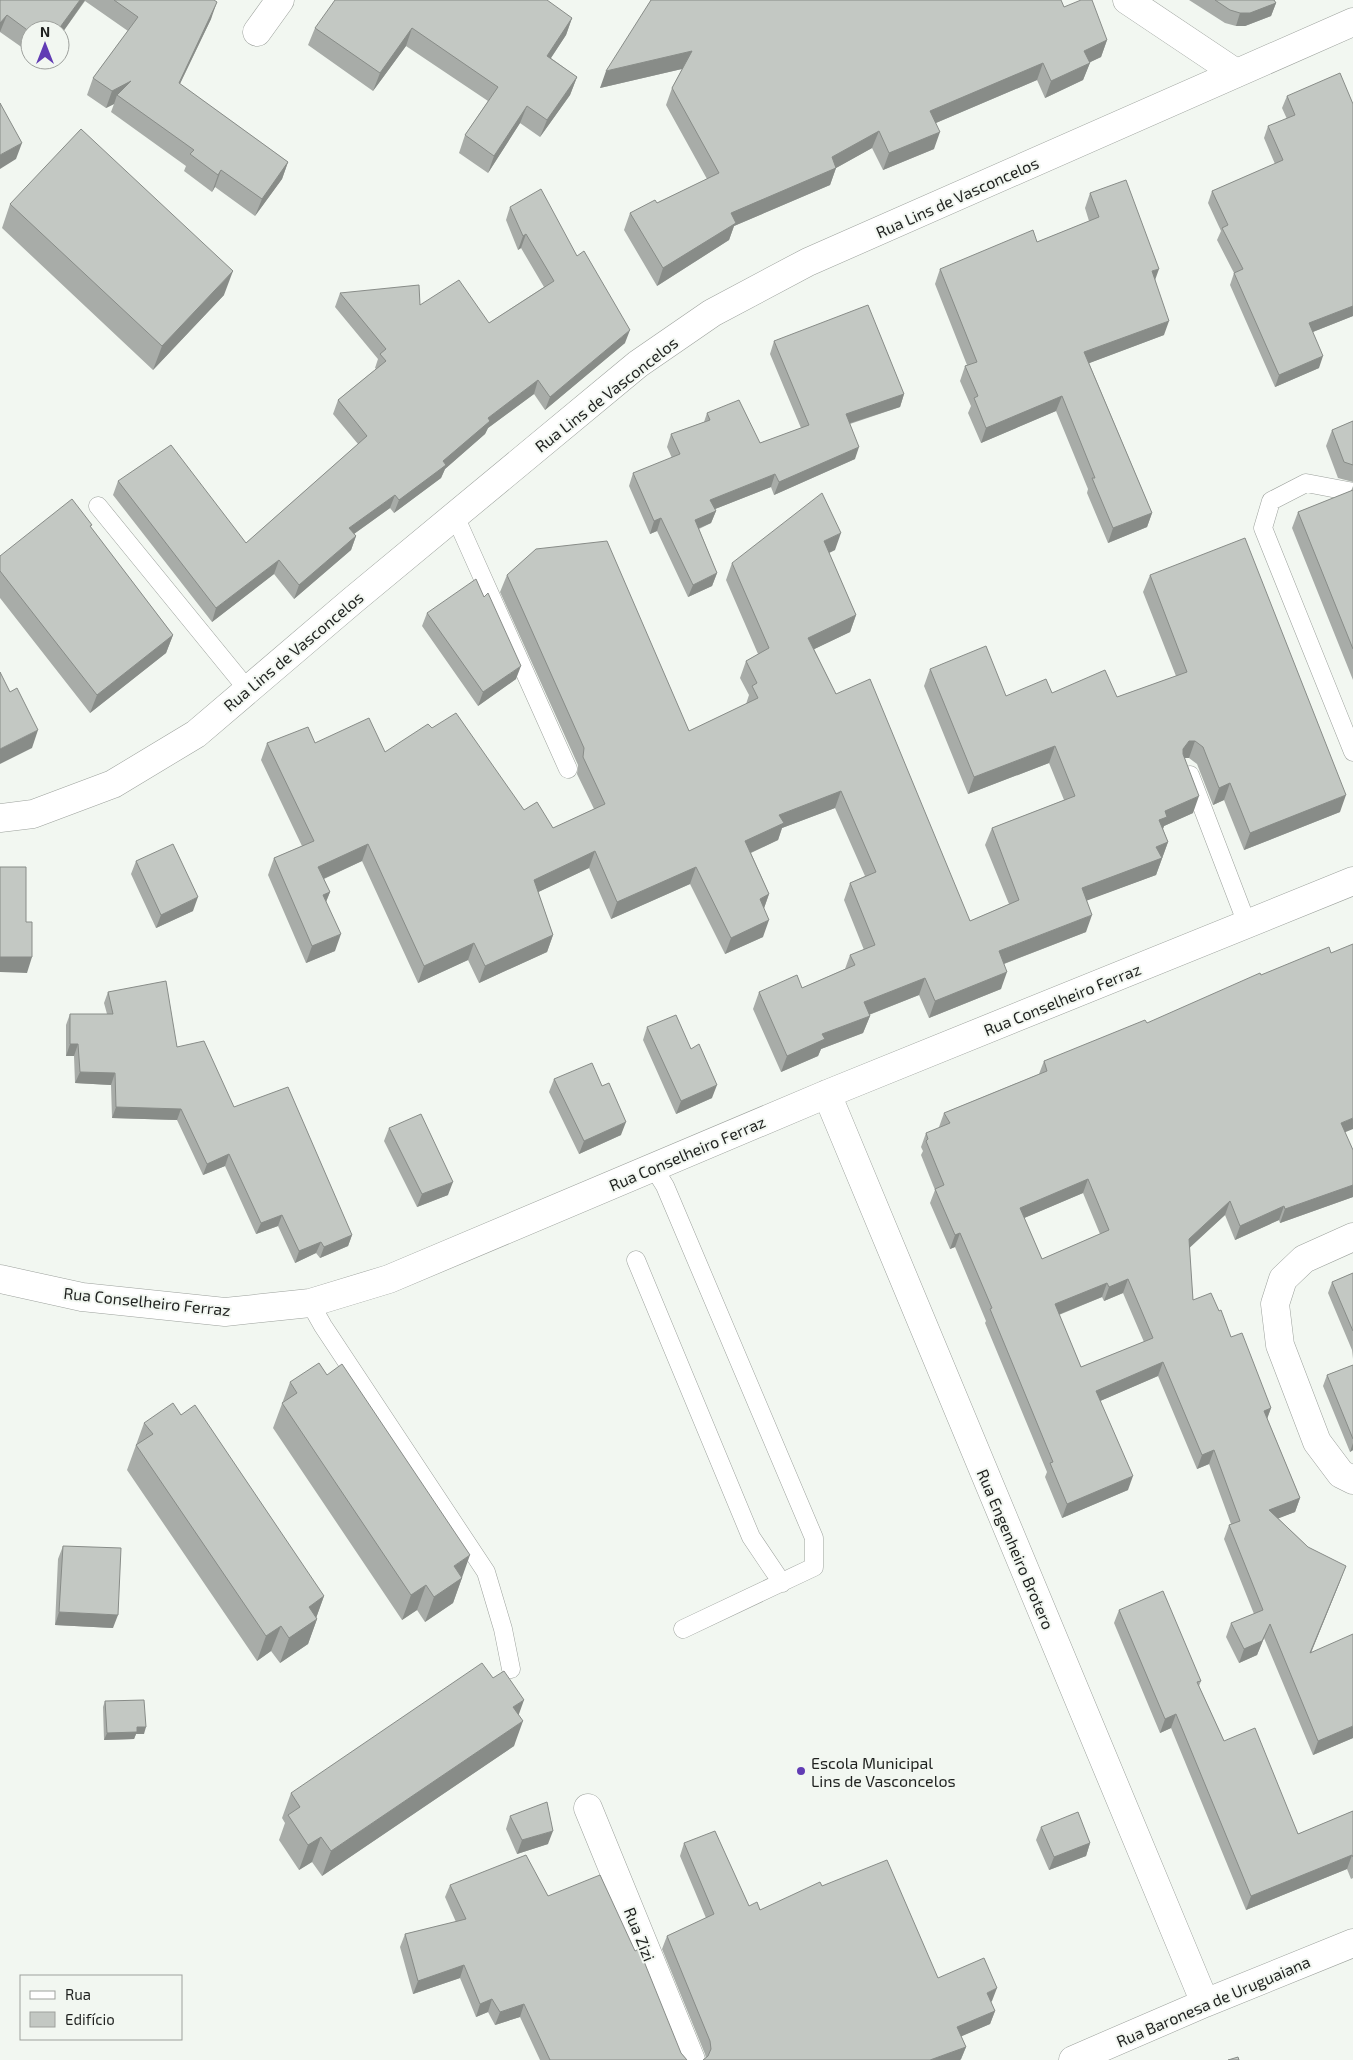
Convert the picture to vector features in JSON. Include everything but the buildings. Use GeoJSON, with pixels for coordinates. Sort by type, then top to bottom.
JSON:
{"type":"FeatureCollection","features":[{"type":"Feature","properties":{"kind":"street"},"geometry":{"type":"LineString","coordinates":[[257,32],[280,0]]}},
{"type":"Feature","properties":{"kind":"street"},"geometry":{"type":"LineString","coordinates":[[1127,0],[1236,73]]}},
{"type":"Feature","properties":{"kind":"street","name":"Rua Lins de Vasconcelos"},"geometry":{"type":"LineString","coordinates":[[0,818],[33,814],[114,784],[196,734],[638,364],[712,313],[808,262],[1236,73],[1351,29]]}},
{"type":"Feature","properties":{"kind":"street","name":"Rua Conselheiro Ferraz"},"geometry":{"type":"LineString","coordinates":[[0,1279],[82,1297],[225,1312],[310,1303],[389,1279],[828,1094],[1353,881]]}},
{"type":"Feature","properties":{"kind":"street","name":"Rua Engenheiro Brotero"},"geometry":{"type":"LineString","coordinates":[[828,1094],[1204,2003]]}},
{"type":"Feature","properties":{"kind":"street"},"geometry":{"type":"LineString","coordinates":[[1353,1238],[1304,1259],[1283,1279],[1275,1304],[1280,1345],[1317,1442],[1341,1474],[1353,1480]]}},
{"type":"Feature","properties":{"kind":"street","name":"Rua Zizi"},"geometry":{"type":"LineString","coordinates":[[588,1808],[691,2060]]}},
{"type":"Feature","properties":{"kind":"street","name":"Rua Baronesa de Uruguaiana"},"geometry":{"type":"LineString","coordinates":[[1073,2060],[1204,2003],[1353,1943]]}},
{"type":"Feature","properties":{"kind":"lane"},"geometry":{"type":"LineString","coordinates":[[1353,492],[1306,483],[1272,501],[1263,528],[1353,752]]}},
{"type":"Feature","properties":{"kind":"lane"},"geometry":{"type":"LineString","coordinates":[[98,506],[248,690]]}},
{"type":"Feature","properties":{"kind":"lane"},"geometry":{"type":"LineString","coordinates":[[455,516],[568,770]]}},
{"type":"Feature","properties":{"kind":"lane"},"geometry":{"type":"LineString","coordinates":[[1187,768],[1247,924]]}},
{"type":"Feature","properties":{"kind":"lane"},"geometry":{"type":"LineString","coordinates":[[653,1167],[665,1186],[814,1538],[814,1567],[683,1629]]}},
{"type":"Feature","properties":{"kind":"lane"},"geometry":{"type":"LineString","coordinates":[[636,1260],[751,1537],[782,1583]]}},
{"type":"Feature","properties":{"kind":"lane"},"geometry":{"type":"LineString","coordinates":[[310,1303],[323,1326],[486,1572],[503,1629],[512,1669]]}},
{"type":"Feature","properties":{"kind":"place","name":"Escola Municipal Lins de Vasconcelos"},"geometry":{"type":"Point","coordinates":[801,1771]}}]}
